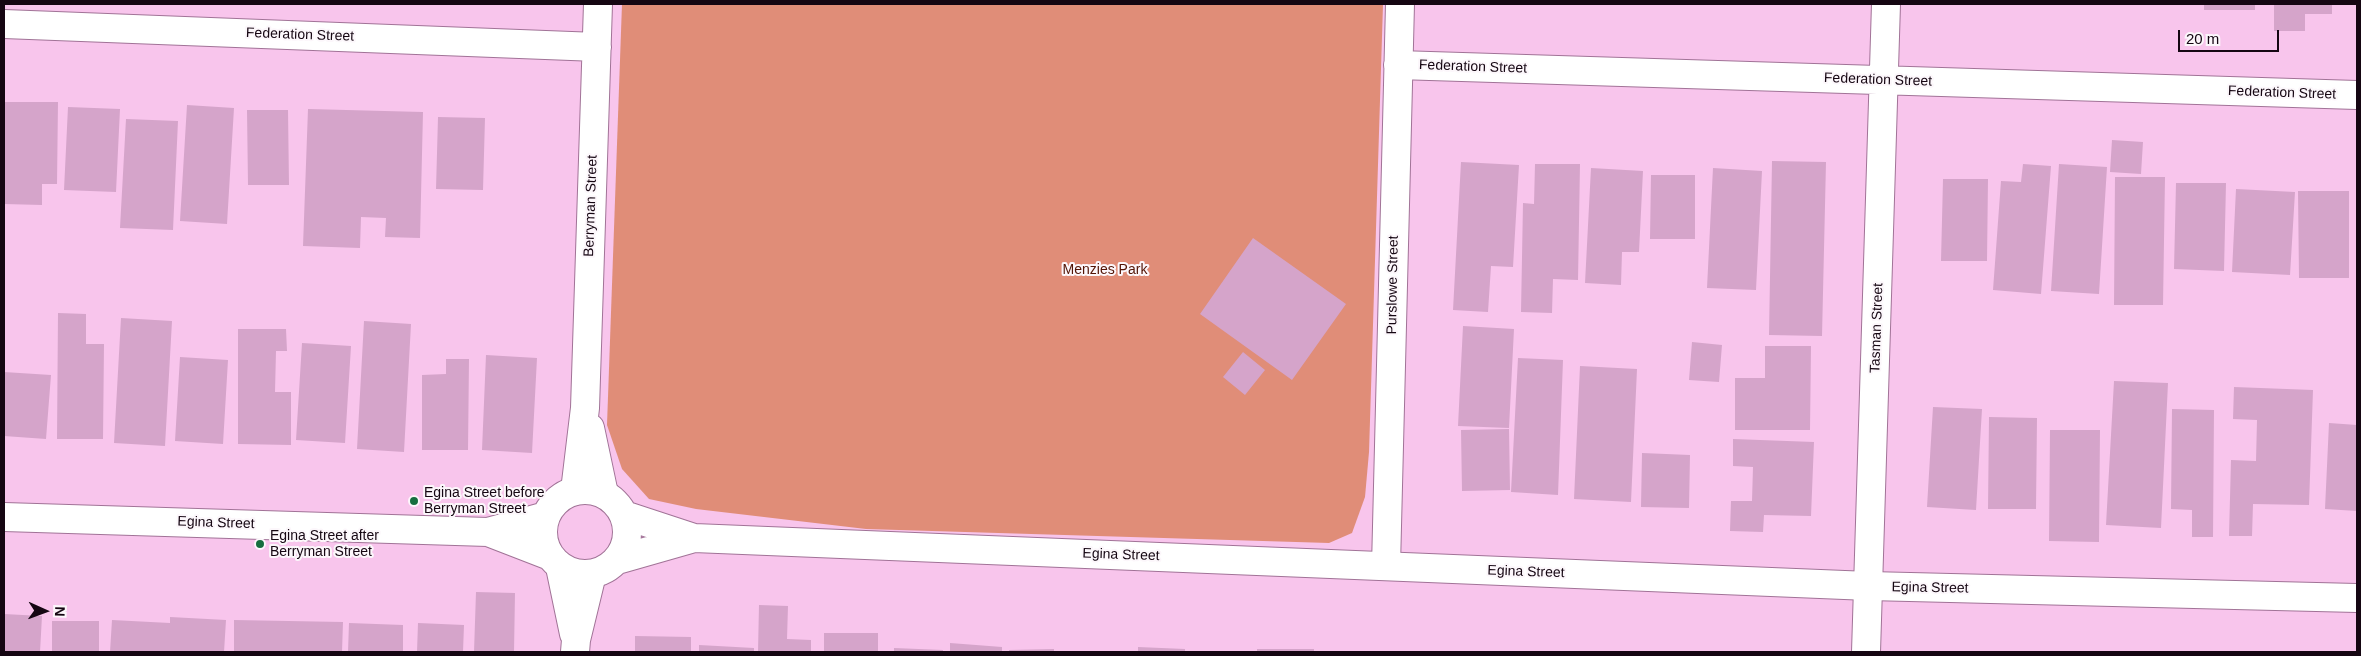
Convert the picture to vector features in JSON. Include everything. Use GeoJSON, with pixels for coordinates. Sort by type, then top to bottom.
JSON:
{"type":"FeatureCollection","features":[{"type":"Feature","properties":{"kind":"street","name":"Berryman Street"},"geometry":{"type":"LineString","coordinates":[[575,491],[585,408],[598,4]]}},
{"type":"Feature","properties":{"kind":"street","name":"Purslowe Street"},"geometry":{"type":"LineString","coordinates":[[1386,566],[1400,4]]}},
{"type":"Feature","properties":{"kind":"street","name":"Tasman Street"},"geometry":{"type":"LineString","coordinates":[[1866,652],[1886,4]]}},
{"type":"Feature","properties":{"kind":"street","name":"Federation Street"},"geometry":{"type":"LineString","coordinates":[[4,24],[596,47]]}},
{"type":"Feature","properties":{"kind":"street","name":"Federation Street"},"geometry":{"type":"LineString","coordinates":[[1398,65],[2357,95]]}},
{"type":"Feature","properties":{"kind":"street","name":"Berryman Street"},"geometry":{"type":"LineString","coordinates":[[585,408],[604,494]]}},
{"type":"Feature","properties":{"kind":"street"},"geometry":{"type":"LineString","coordinates":[[555,561],[581,575],[592,574],[606,569],[617,560],[624,550],[627,538],[624,515],[616,503],[604,494],[590,490],[575,491],[563,496],[553,504],[546,516],[543,529],[544,543],[555,561],[576,646]]}},
{"type":"Feature","properties":{"kind":"street","name":"Egina Street"},"geometry":{"type":"LineString","coordinates":[[624,515],[694,538],[1869,586],[2357,598]]}},
{"type":"Feature","properties":{"kind":"street","name":"Egina Street"},"geometry":{"type":"LineString","coordinates":[[4,517],[488,532],[546,516]]}},
{"type":"Feature","properties":{"kind":"street","name":"Egina Street"},"geometry":{"type":"LineString","coordinates":[[488,532],[555,561]]}},
{"type":"Feature","properties":{"kind":"street","name":"Egina Street"},"geometry":{"type":"LineString","coordinates":[[617,560],[694,538]]}},
{"type":"Feature","properties":{"kind":"street"},"geometry":{"type":"LineString","coordinates":[[576,646],[592,574]]}},
{"type":"Feature","properties":{"kind":"green space","name":"Menzies Park"},"geometry":{"type":"Polygon","coordinates":[[[622,4],[1383,4],[1369,452],[1365,497],[1352,533],[1329,543],[866,529],[696,509],[649,499],[622,469],[607,425],[622,4]]]}},
{"type":"Feature","properties":{"kind":"building"},"geometry":{"type":"Polygon","coordinates":[[[2204,4],[2255,4],[2255,10],[2204,10],[2204,4]]]}},
{"type":"Feature","properties":{"kind":"building"},"geometry":{"type":"Polygon","coordinates":[[[2274,4],[2332,4],[2332,14],[2305,14],[2305,31],[2274,31],[2274,4]]]}},
{"type":"Feature","properties":{"kind":"building"},"geometry":{"type":"Polygon","coordinates":[[[4,102],[58,102],[57,184],[42,184],[42,205],[4,204],[4,102]]]}},
{"type":"Feature","properties":{"kind":"building"},"geometry":{"type":"Polygon","coordinates":[[[187,105],[234,108],[227,224],[180,221],[187,105]]]}},
{"type":"Feature","properties":{"kind":"building"},"geometry":{"type":"Polygon","coordinates":[[[68,107],[120,109],[116,192],[64,190],[68,107]]]}},
{"type":"Feature","properties":{"kind":"building"},"geometry":{"type":"Polygon","coordinates":[[[308,109],[423,112],[420,238],[385,237],[386,218],[361,217],[360,248],[303,246],[308,109]]]}},
{"type":"Feature","properties":{"kind":"building"},"geometry":{"type":"Polygon","coordinates":[[[247,110],[288,110],[289,185],[248,185],[247,110]]]}},
{"type":"Feature","properties":{"kind":"building"},"geometry":{"type":"Polygon","coordinates":[[[438,117],[485,118],[483,190],[436,189],[438,117]]]}},
{"type":"Feature","properties":{"kind":"building"},"geometry":{"type":"Polygon","coordinates":[[[126,119],[178,121],[173,230],[120,228],[126,119]]]}},
{"type":"Feature","properties":{"kind":"building"},"geometry":{"type":"Polygon","coordinates":[[[2112,140],[2143,142],[2141,174],[2110,172],[2112,140]]]}},
{"type":"Feature","properties":{"kind":"building"},"geometry":{"type":"Polygon","coordinates":[[[1772,161],[1826,162],[1822,336],[1769,335],[1772,161]]]}},
{"type":"Feature","properties":{"kind":"building"},"geometry":{"type":"Polygon","coordinates":[[[1461,162],[1519,165],[1513,267],[1491,266],[1488,312],[1453,310],[1461,162]]]}},
{"type":"Feature","properties":{"kind":"building"},"geometry":{"type":"Polygon","coordinates":[[[1535,164],[1580,164],[1578,280],[1553,279],[1552,313],[1521,312],[1523,203],[1534,204],[1535,164]]]}},
{"type":"Feature","properties":{"kind":"building"},"geometry":{"type":"Polygon","coordinates":[[[2023,164],[2051,166],[2041,294],[1993,290],[2001,181],[2021,182],[2023,164]]]}},
{"type":"Feature","properties":{"kind":"building"},"geometry":{"type":"Polygon","coordinates":[[[2059,164],[2107,167],[2099,294],[2051,291],[2059,164]]]}},
{"type":"Feature","properties":{"kind":"building"},"geometry":{"type":"Polygon","coordinates":[[[1591,168],[1643,171],[1639,252],[1622,252],[1621,285],[1585,283],[1591,168]]]}},
{"type":"Feature","properties":{"kind":"building"},"geometry":{"type":"Polygon","coordinates":[[[1713,168],[1762,171],[1756,290],[1707,288],[1713,168]]]}},
{"type":"Feature","properties":{"kind":"building"},"geometry":{"type":"Polygon","coordinates":[[[1651,175],[1695,175],[1695,239],[1650,239],[1651,175]]]}},
{"type":"Feature","properties":{"kind":"building"},"geometry":{"type":"Polygon","coordinates":[[[2115,177],[2165,177],[2163,305],[2114,305],[2115,177]]]}},
{"type":"Feature","properties":{"kind":"building"},"geometry":{"type":"Polygon","coordinates":[[[1943,179],[1988,179],[1987,261],[1941,261],[1943,179]]]}},
{"type":"Feature","properties":{"kind":"building"},"geometry":{"type":"Polygon","coordinates":[[[2176,183],[2226,183],[2224,271],[2174,269],[2176,183]]]}},
{"type":"Feature","properties":{"kind":"building"},"geometry":{"type":"Polygon","coordinates":[[[2236,189],[2295,192],[2290,275],[2232,272],[2236,189]]]}},
{"type":"Feature","properties":{"kind":"building"},"geometry":{"type":"Polygon","coordinates":[[[2298,191],[2349,191],[2349,278],[2299,278],[2298,191]]]}},
{"type":"Feature","properties":{"kind":"building"},"geometry":{"type":"Polygon","coordinates":[[[1253,238],[1346,304],[1292,380],[1200,314],[1253,238]]]}},
{"type":"Feature","properties":{"kind":"building"},"geometry":{"type":"Polygon","coordinates":[[[58,313],[86,314],[86,344],[104,344],[103,439],[57,439],[58,313]]]}},
{"type":"Feature","properties":{"kind":"building"},"geometry":{"type":"Polygon","coordinates":[[[121,318],[172,321],[165,446],[114,443],[121,318]]]}},
{"type":"Feature","properties":{"kind":"building"},"geometry":{"type":"Polygon","coordinates":[[[364,321],[411,324],[404,452],[357,449],[364,321]]]}},
{"type":"Feature","properties":{"kind":"building"},"geometry":{"type":"Polygon","coordinates":[[[1463,326],[1514,329],[1509,428],[1458,426],[1463,326]]]}},
{"type":"Feature","properties":{"kind":"building"},"geometry":{"type":"Polygon","coordinates":[[[238,329],[286,329],[287,351],[276,351],[275,392],[291,392],[291,445],[238,444],[238,329]]]}},
{"type":"Feature","properties":{"kind":"building"},"geometry":{"type":"Polygon","coordinates":[[[1692,342],[1722,345],[1719,382],[1689,380],[1692,342]]]}},
{"type":"Feature","properties":{"kind":"building"},"geometry":{"type":"Polygon","coordinates":[[[302,343],[351,346],[345,443],[296,440],[302,343]]]}},
{"type":"Feature","properties":{"kind":"building"},"geometry":{"type":"Polygon","coordinates":[[[1765,346],[1811,346],[1810,430],[1735,430],[1735,378],[1765,378],[1765,346]]]}},
{"type":"Feature","properties":{"kind":"building"},"geometry":{"type":"Polygon","coordinates":[[[1243,352],[1265,370],[1245,395],[1223,377],[1243,352]]]}},
{"type":"Feature","properties":{"kind":"building"},"geometry":{"type":"Polygon","coordinates":[[[486,355],[537,358],[532,453],[482,450],[486,355]]]}},
{"type":"Feature","properties":{"kind":"building"},"geometry":{"type":"Polygon","coordinates":[[[180,357],[228,360],[223,444],[175,441],[180,357]]]}},
{"type":"Feature","properties":{"kind":"building"},"geometry":{"type":"Polygon","coordinates":[[[1518,358],[1563,360],[1558,495],[1511,492],[1518,358]]]}},
{"type":"Feature","properties":{"kind":"building"},"geometry":{"type":"Polygon","coordinates":[[[446,359],[469,359],[468,450],[422,450],[422,375],[446,374],[446,359]]]}},
{"type":"Feature","properties":{"kind":"building"},"geometry":{"type":"Polygon","coordinates":[[[1580,366],[1637,369],[1631,502],[1574,499],[1580,366]]]}},
{"type":"Feature","properties":{"kind":"building"},"geometry":{"type":"Polygon","coordinates":[[[4,372],[51,375],[46,439],[4,436],[4,372]]]}},
{"type":"Feature","properties":{"kind":"building"},"geometry":{"type":"Polygon","coordinates":[[[2114,381],[2168,383],[2161,528],[2106,525],[2114,381]]]}},
{"type":"Feature","properties":{"kind":"building"},"geometry":{"type":"Polygon","coordinates":[[[2234,387],[2313,390],[2309,505],[2253,504],[2252,536],[2229,536],[2231,460],[2256,461],[2257,420],[2233,419],[2234,387]]]}},
{"type":"Feature","properties":{"kind":"building"},"geometry":{"type":"Polygon","coordinates":[[[1933,407],[1982,409],[1976,510],[1927,507],[1933,407]]]}},
{"type":"Feature","properties":{"kind":"building"},"geometry":{"type":"Polygon","coordinates":[[[2172,409],[2214,410],[2213,537],[2192,537],[2192,510],[2171,509],[2172,409]]]}},
{"type":"Feature","properties":{"kind":"building"},"geometry":{"type":"Polygon","coordinates":[[[1989,417],[2037,418],[2036,509],[1988,509],[1989,417]]]}},
{"type":"Feature","properties":{"kind":"building"},"geometry":{"type":"Polygon","coordinates":[[[2329,423],[2357,425],[2357,511],[2325,509],[2329,423]]]}},
{"type":"Feature","properties":{"kind":"building"},"geometry":{"type":"Polygon","coordinates":[[[1509,429],[1510,490],[1462,491],[1461,430],[1509,429]]]}},
{"type":"Feature","properties":{"kind":"building"},"geometry":{"type":"Polygon","coordinates":[[[2050,430],[2100,430],[2099,542],[2049,541],[2050,430]]]}},
{"type":"Feature","properties":{"kind":"building"},"geometry":{"type":"Polygon","coordinates":[[[1733,439],[1814,442],[1811,516],[1764,515],[1763,532],[1730,531],[1731,501],[1752,501],[1753,467],[1733,466],[1733,439]]]}},
{"type":"Feature","properties":{"kind":"building"},"geometry":{"type":"Polygon","coordinates":[[[1642,453],[1690,455],[1689,508],[1641,507],[1642,453]]]}},
{"type":"Feature","properties":{"kind":"building"},"geometry":{"type":"Polygon","coordinates":[[[476,592],[515,593],[514,652],[474,652],[476,592]]]}},
{"type":"Feature","properties":{"kind":"building"},"geometry":{"type":"Polygon","coordinates":[[[759,605],[788,606],[787,639],[811,640],[811,652],[758,652],[759,605]]]}},
{"type":"Feature","properties":{"kind":"building"},"geometry":{"type":"Polygon","coordinates":[[[4,614],[42,616],[40,652],[4,652],[4,614]]]}},
{"type":"Feature","properties":{"kind":"building"},"geometry":{"type":"Polygon","coordinates":[[[170,617],[226,620],[224,652],[110,652],[112,620],[170,623],[170,617]]]}},
{"type":"Feature","properties":{"kind":"building"},"geometry":{"type":"Polygon","coordinates":[[[234,620],[343,622],[342,652],[234,652],[234,620]]]}},
{"type":"Feature","properties":{"kind":"building"},"geometry":{"type":"Polygon","coordinates":[[[52,621],[99,621],[99,652],[52,652],[52,621]]]}},
{"type":"Feature","properties":{"kind":"building"},"geometry":{"type":"Polygon","coordinates":[[[349,623],[403,625],[403,652],[348,652],[349,623]]]}},
{"type":"Feature","properties":{"kind":"building"},"geometry":{"type":"Polygon","coordinates":[[[418,623],[464,625],[463,652],[417,652],[418,623]]]}},
{"type":"Feature","properties":{"kind":"building"},"geometry":{"type":"Polygon","coordinates":[[[824,633],[878,633],[878,652],[824,652],[824,633]]]}},
{"type":"Feature","properties":{"kind":"building"},"geometry":{"type":"Polygon","coordinates":[[[635,636],[691,637],[691,652],[635,652],[635,636]]]}},
{"type":"Feature","properties":{"kind":"building"},"geometry":{"type":"Polygon","coordinates":[[[950,643],[1002,647],[1002,652],[950,652],[950,643]]]}},
{"type":"Feature","properties":{"kind":"building"},"geometry":{"type":"Polygon","coordinates":[[[699,645],[754,648],[754,652],[699,652],[699,645]]]}},
{"type":"Feature","properties":{"kind":"building"},"geometry":{"type":"Polygon","coordinates":[[[1138,647],[1185,649],[1185,652],[1138,652],[1138,647]]]}},
{"type":"Feature","properties":{"kind":"building"},"geometry":{"type":"Polygon","coordinates":[[[894,648],[943,650],[943,652],[894,652],[894,648]]]}},
{"type":"Feature","properties":{"kind":"building"},"geometry":{"type":"Polygon","coordinates":[[[1054,649],[1054,652],[1009,652],[1009,650],[1054,649]]]}},
{"type":"Feature","properties":{"kind":"building"},"geometry":{"type":"Polygon","coordinates":[[[1257,649],[1314,649],[1314,652],[1257,652],[1257,649]]]}},
{"type":"Feature","properties":{"kind":"place","name":"Egina Street before Berryman Street"},"geometry":{"type":"Point","coordinates":[414,501]}},
{"type":"Feature","properties":{"kind":"place","name":"Egina Street after Berryman Street"},"geometry":{"type":"Point","coordinates":[260,544]}}]}
